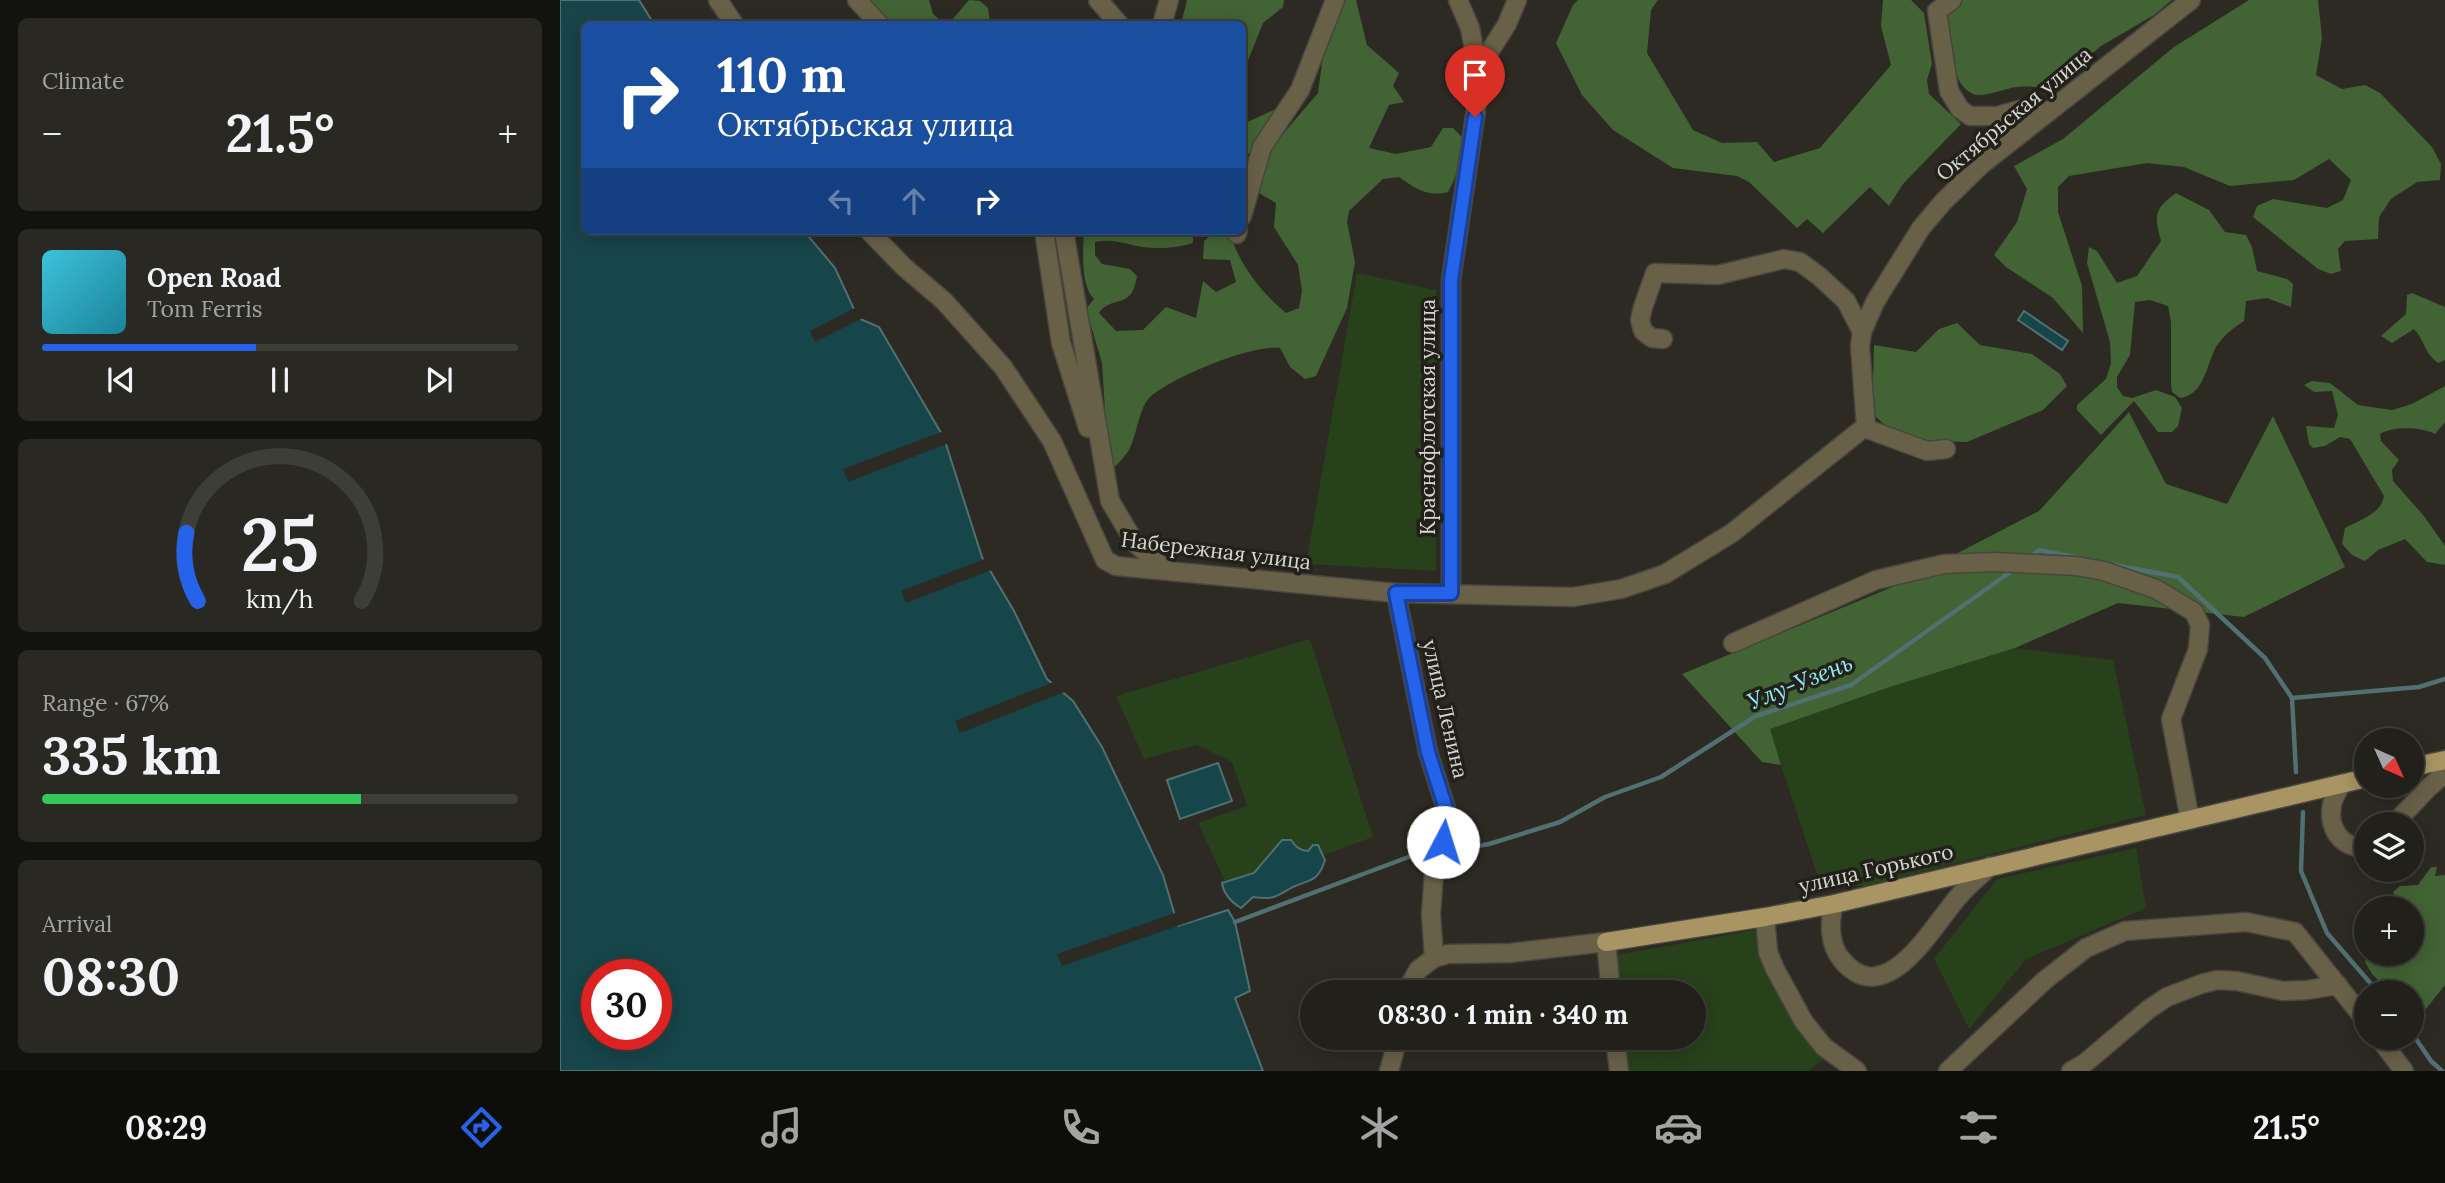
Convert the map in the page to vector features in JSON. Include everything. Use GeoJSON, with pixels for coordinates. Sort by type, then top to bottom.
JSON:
{"type":"FeatureCollection","features":[{"type":"Feature","properties":{"kind":"main road"},"geometry":{"type":"LineString","coordinates":[[2424,764],[2445,760]]}},
{"type":"Feature","properties":{"kind":"main road","name":"улица Горького"},"geometry":{"type":"LineString","coordinates":[[1606,942],[1834,904],[2354,781]]}},
{"type":"Feature","properties":{"kind":"street"},"geometry":{"type":"LineString","coordinates":[[718,0],[732,21]]}},
{"type":"Feature","properties":{"kind":"street"},"geometry":{"type":"LineString","coordinates":[[857,0],[876,21]]}},
{"type":"Feature","properties":{"kind":"street"},"geometry":{"type":"LineString","coordinates":[[1098,0],[1116,21]]}},
{"type":"Feature","properties":{"kind":"street"},"geometry":{"type":"LineString","coordinates":[[1163,21],[1169,0]]}},
{"type":"Feature","properties":{"kind":"street"},"geometry":{"type":"LineString","coordinates":[[1246,202],[1262,146],[1300,90],[1335,0]]}},
{"type":"Feature","properties":{"kind":"street"},"geometry":{"type":"LineString","coordinates":[[1458,0],[1470,28],[1475,55],[1483,62]]}},
{"type":"Feature","properties":{"kind":"street","name":"Краснофлотская улица"},"geometry":{"type":"LineString","coordinates":[[1451,593],[1451,280],[1483,62],[1507,24],[1517,0]]}},
{"type":"Feature","properties":{"kind":"street"},"geometry":{"type":"LineString","coordinates":[[1952,0],[1937,11],[1949,91],[1960,109],[1970,116],[1997,116],[2033,106],[2048,112]]}},
{"type":"Feature","properties":{"kind":"street","name":"Октябрьская улица"},"geometry":{"type":"LineString","coordinates":[[1866,426],[1860,346],[1862,332],[1875,302],[1921,228],[1981,164],[2191,0]]}},
{"type":"Feature","properties":{"kind":"street","name":"Набережная улица"},"geometry":{"type":"LineString","coordinates":[[873,235],[904,267],[944,301],[1003,367],[1052,441],[1105,559],[1116,566],[1396,593]]}},
{"type":"Feature","properties":{"kind":"street"},"geometry":{"type":"LineString","coordinates":[[1045,235],[1061,343],[1107,479]]}},
{"type":"Feature","properties":{"kind":"street"},"geometry":{"type":"LineString","coordinates":[[1065,235],[1110,500],[1135,542],[1166,570]]}},
{"type":"Feature","properties":{"kind":"street"},"geometry":{"type":"LineString","coordinates":[[1663,339],[1652,338],[1643,331],[1640,320],[1655,273],[1718,275],[1784,259],[1800,262],[1828,284],[1846,301],[1862,332]]}},
{"type":"Feature","properties":{"kind":"street"},"geometry":{"type":"LineString","coordinates":[[1396,593],[1573,597],[1621,589],[1665,574],[1732,533],[1866,426],[1870,430],[1927,451],[1947,449]]}},
{"type":"Feature","properties":{"kind":"street"},"geometry":{"type":"LineString","coordinates":[[1733,643],[1876,580],[1944,564],[2055,564],[2104,571],[2157,589],[2194,612],[2200,625],[2198,649],[2171,719],[2190,820]]}},
{"type":"Feature","properties":{"kind":"street","name":"улица Ленина"},"geometry":{"type":"LineString","coordinates":[[1396,593],[1428,752],[1448,815],[1434,873],[1431,914],[1434,958]]}},
{"type":"Feature","properties":{"kind":"street"},"geometry":{"type":"LineString","coordinates":[[2405,812],[2445,773]]}},
{"type":"Feature","properties":{"kind":"street"},"geometry":{"type":"LineString","coordinates":[[2341,784],[2332,803],[2330,820],[2339,837],[2354,847]]}},
{"type":"Feature","properties":{"kind":"street"},"geometry":{"type":"LineString","coordinates":[[1834,904],[1830,929],[1839,958],[1857,972],[1877,976],[1898,969],[1919,947],[1959,895],[1990,866]]}},
{"type":"Feature","properties":{"kind":"street"},"geometry":{"type":"LineString","coordinates":[[1765,917],[1768,952],[1804,1022],[1824,1047],[1857,1071]]}},
{"type":"Feature","properties":{"kind":"street"},"geometry":{"type":"LineString","coordinates":[[1948,1071],[2045,980],[2075,956],[2086,948],[2125,931],[2246,922],[2295,932],[2354,1006]]}},
{"type":"Feature","properties":{"kind":"street"},"geometry":{"type":"LineString","coordinates":[[1606,942],[1610,980]]}},
{"type":"Feature","properties":{"kind":"street","name":"улица Горького"},"geometry":{"type":"LineString","coordinates":[[1434,958],[1448,954],[1510,953],[1606,942]]}},
{"type":"Feature","properties":{"kind":"street"},"geometry":{"type":"LineString","coordinates":[[1413,980],[1419,970],[1434,958]]}},
{"type":"Feature","properties":{"kind":"street"},"geometry":{"type":"LineString","coordinates":[[2071,1071],[2106,1046],[2148,1009],[2166,997],[2201,984],[2217,980],[2237,981],[2283,991],[2338,985]]}},
{"type":"Feature","properties":{"kind":"street"},"geometry":{"type":"LineString","coordinates":[[1389,1071],[1395,1050]]}},
{"type":"Feature","properties":{"kind":"street"},"geometry":{"type":"LineString","coordinates":[[1616,1050],[1619,1071]]}},
{"type":"Feature","properties":{"kind":"street"},"geometry":{"type":"LineString","coordinates":[[2388,1050],[2404,1071]]}},
{"type":"Feature","properties":{"kind":"green space"},"geometry":{"type":"Polygon","coordinates":[[[868,0],[929,0],[933,14],[941,21],[890,21],[868,0]]]}},
{"type":"Feature","properties":{"kind":"green space"},"geometry":{"type":"Polygon","coordinates":[[[969,0],[980,1],[988,8],[990,21],[949,21],[969,0]]]}},
{"type":"Feature","properties":{"kind":"green space"},"geometry":{"type":"Polygon","coordinates":[[[1187,0],[1284,0],[1283,7],[1263,23],[1246,66],[1246,21],[1182,21],[1187,0]]]}},
{"type":"Feature","properties":{"kind":"green space"},"geometry":{"type":"Polygon","coordinates":[[[1335,0],[1356,0],[1367,45],[1399,73],[1393,86],[1404,102],[1389,105],[1369,148],[1396,154],[1431,147],[1443,128],[1453,128],[1463,138],[1455,178],[1448,192],[1434,193],[1416,188],[1399,177],[1383,179],[1349,211],[1347,222],[1355,262],[1347,308],[1316,376],[1305,379],[1290,367],[1280,348],[1251,351],[1192,372],[1149,398],[1130,448],[1113,469],[1108,459],[1102,363],[1086,309],[1094,299],[1084,276],[1084,235],[1193,235],[1193,243],[1168,248],[1143,247],[1113,241],[1095,242],[1095,255],[1102,264],[1130,269],[1137,276],[1131,294],[1104,307],[1099,313],[1116,331],[1143,330],[1166,307],[1196,318],[1203,281],[1216,292],[1236,282],[1230,260],[1203,259],[1204,241],[1211,235],[1224,235],[1232,239],[1247,270],[1286,313],[1299,308],[1302,291],[1298,265],[1274,227],[1276,203],[1259,193],[1257,185],[1276,142],[1318,93],[1328,19],[1335,0]]]}},
{"type":"Feature","properties":{"kind":"green space"},"geometry":{"type":"Polygon","coordinates":[[[1578,0],[1658,0],[1651,10],[1647,53],[1693,130],[1722,143],[1757,142],[1774,162],[1820,148],[1891,65],[1881,26],[1883,0],[1911,0],[1924,13],[1932,64],[1927,80],[1929,94],[1961,124],[1903,184],[1889,206],[1870,187],[1823,233],[1807,219],[1797,228],[1749,182],[1737,176],[1673,168],[1613,130],[1582,95],[1556,43],[1573,5],[1578,0]]]}},
{"type":"Feature","properties":{"kind":"green space"},"geometry":{"type":"Polygon","coordinates":[[[1952,0],[2172,0],[2154,15],[2101,46],[2050,89],[2017,87],[1979,95],[1969,92],[1955,72],[1949,44],[1946,7],[1952,0]]]}},
{"type":"Feature","properties":{"kind":"green space"},"geometry":{"type":"Polygon","coordinates":[[[2249,0],[2318,0],[2322,38],[2316,75],[2342,89],[2365,85],[2380,93],[2432,147],[2441,164],[2440,180],[2417,182],[2391,199],[2379,217],[2378,239],[2345,241],[2338,249],[2341,271],[2331,274],[2318,269],[2253,217],[2257,206],[2273,199],[2327,208],[2343,200],[2351,180],[2329,159],[2294,180],[2230,186],[2184,167],[2147,163],[2069,176],[2058,187],[2058,212],[2082,286],[2083,333],[2053,298],[2006,267],[1994,255],[2017,222],[2027,189],[2014,166],[2063,139],[2174,47],[2249,0]]]}},
{"type":"Feature","properties":{"kind":"green space"},"geometry":{"type":"Polygon","coordinates":[[[1276,109],[1262,144],[1246,154],[1246,123],[1276,109]]]}},
{"type":"Feature","properties":{"kind":"green space"},"geometry":{"type":"Polygon","coordinates":[[[2176,193],[2209,210],[2225,232],[2246,235],[2252,247],[2257,271],[2287,279],[2293,284],[2291,307],[2267,298],[2246,301],[2244,321],[2228,332],[2219,343],[2199,386],[2188,396],[2180,398],[2172,392],[2171,322],[2168,306],[2150,300],[2135,302],[2130,355],[2117,377],[2117,387],[2123,396],[2132,398],[2156,390],[2175,397],[2182,408],[2178,426],[2172,432],[2158,432],[2134,401],[2101,435],[2077,410],[2077,405],[2106,379],[2111,363],[2110,342],[2087,263],[2089,247],[2097,251],[2117,283],[2137,276],[2161,241],[2157,225],[2160,208],[2176,193]]]}},
{"type":"Feature","properties":{"kind":"green space"},"geometry":{"type":"Polygon","coordinates":[[[1357,273],[1436,290],[1436,571],[1306,564],[1357,273]]]}},
{"type":"Feature","properties":{"kind":"green space"},"geometry":{"type":"Polygon","coordinates":[[[2412,293],[2445,307],[2445,360],[2438,363],[2433,359],[2414,329],[2392,343],[2381,336],[2406,314],[2407,295],[2412,293]]]}},
{"type":"Feature","properties":{"kind":"green space"},"geometry":{"type":"Polygon","coordinates":[[[1957,323],[1980,345],[2032,354],[2060,374],[2067,386],[2043,410],[1967,442],[1913,440],[1892,432],[1872,413],[1874,345],[1916,352],[1939,329],[1957,323]]]}},
{"type":"Feature","properties":{"kind":"green space"},"geometry":{"type":"Polygon","coordinates":[[[2312,381],[2330,383],[2358,405],[2392,410],[2412,404],[2445,386],[2445,422],[2435,434],[2408,428],[2380,434],[2381,441],[2399,460],[2392,470],[2393,481],[2424,516],[2445,546],[2445,565],[2427,562],[2405,539],[2378,550],[2365,561],[2352,555],[2342,544],[2345,528],[2375,511],[2384,496],[2350,439],[2340,437],[2325,446],[2313,448],[2309,444],[2306,426],[2334,428],[2338,415],[2332,391],[2314,392],[2304,385],[2312,381]]]}},
{"type":"Feature","properties":{"kind":"green space"},"geometry":{"type":"Polygon","coordinates":[[[2129,412],[2166,484],[2227,504],[2273,416],[2345,567],[2244,617],[2118,603],[2015,648],[1887,688],[1770,729],[1781,765],[1762,762],[1682,674],[1890,588],[2039,511],[2129,412]]]}},
{"type":"Feature","properties":{"kind":"green space"},"geometry":{"type":"Polygon","coordinates":[[[1310,639],[1373,837],[1229,890],[1198,823],[1247,806],[1232,762],[1197,745],[1144,759],[1116,696],[1310,639]]]}},
{"type":"Feature","properties":{"kind":"green space"},"geometry":{"type":"Polygon","coordinates":[[[2015,648],[2113,660],[2146,815],[1865,886],[1820,883],[1769,729],[2015,648]]]}},
{"type":"Feature","properties":{"kind":"green space"},"geometry":{"type":"Polygon","coordinates":[[[2136,848],[2146,908],[2026,959],[1969,1029],[1934,959],[1997,879],[2136,848]]]}},
{"type":"Feature","properties":{"kind":"green space"},"geometry":{"type":"Polygon","coordinates":[[[2431,867],[2437,867],[2435,876],[2445,875],[2445,985],[2424,1011],[2424,980],[2378,980],[2367,966],[2424,966],[2424,896],[2396,896],[2393,892],[2400,886],[2418,885],[2424,882],[2424,877],[2431,867]]]}},
{"type":"Feature","properties":{"kind":"green space"},"geometry":{"type":"Polygon","coordinates":[[[1760,929],[1767,966],[1780,1000],[1799,1031],[1823,1060],[1808,1071],[1627,1071],[1624,1050],[1706,1050],[1706,980],[1614,980],[1611,956],[1760,929]]]}},
{"type":"Feature","properties":{"kind":"water"},"geometry":{"type":"Polygon","coordinates":[[[560,0],[639,0],[652,21],[581,21],[581,235],[807,235],[835,268],[858,318],[879,327],[944,438],[982,557],[1014,611],[1047,679],[1073,701],[1102,747],[1163,875],[1178,926],[1228,910],[1235,922],[1250,991],[1235,998],[1263,1071],[560,1071],[560,0]]]}},
{"type":"Feature","properties":{"kind":"water"},"geometry":{"type":"Polygon","coordinates":[[[2024,311],[2068,341],[2062,350],[2018,320],[2024,311]]]}},
{"type":"Feature","properties":{"kind":"water"},"geometry":{"type":"Polygon","coordinates":[[[1218,763],[1232,801],[1180,819],[1167,780],[1218,763]]]}},
{"type":"Feature","properties":{"kind":"water"},"geometry":{"type":"Polygon","coordinates":[[[1282,840],[1291,840],[1298,848],[1308,851],[1313,845],[1318,845],[1325,860],[1319,873],[1277,896],[1253,897],[1241,908],[1237,906],[1226,895],[1222,883],[1254,873],[1282,840]]]}},
{"type":"Feature","properties":{"kind":"pier"},"geometry":{"type":"Polygon","coordinates":[[[857,307],[865,317],[815,342],[810,331],[857,307]]]}},
{"type":"Feature","properties":{"kind":"pier"},"geometry":{"type":"Polygon","coordinates":[[[944,431],[949,443],[848,482],[843,469],[944,431]]]}},
{"type":"Feature","properties":{"kind":"pier"},"geometry":{"type":"Polygon","coordinates":[[[987,558],[994,569],[906,603],[901,591],[987,558]]]}},
{"type":"Feature","properties":{"kind":"pier"},"geometry":{"type":"Polygon","coordinates":[[[1056,681],[1067,691],[960,733],[955,721],[1056,681]]]}},
{"type":"Feature","properties":{"kind":"pier"},"geometry":{"type":"Polygon","coordinates":[[[1178,912],[1181,922],[1211,912],[1212,914],[1062,966],[1057,954],[1178,912]]]}},
{"type":"Feature","properties":{"kind":"waterway","name":"Улу-Узень"},"geometry":{"type":"LineString","coordinates":[[2029,559],[2039,550],[2079,558]]}},
{"type":"Feature","properties":{"kind":"waterway","name":"Улу-Узень"},"geometry":{"type":"LineString","coordinates":[[2109,564],[2178,577],[2265,658],[2292,698],[2296,772]]}},
{"type":"Feature","properties":{"kind":"waterway","name":"Улу-Узень"},"geometry":{"type":"LineString","coordinates":[[1445,852],[1489,844],[1560,822],[1605,797],[1661,777],[1756,716],[1851,685],[2016,568]]}},
{"type":"Feature","properties":{"kind":"waterway"},"geometry":{"type":"LineString","coordinates":[[2292,698],[2419,687],[2445,679]]}},
{"type":"Feature","properties":{"kind":"waterway","name":"Улу-Узень"},"geometry":{"type":"LineString","coordinates":[[2303,812],[2301,871],[2327,933],[2368,980]]}},
{"type":"Feature","properties":{"kind":"waterway","name":"Улу-Узень"},"geometry":{"type":"LineString","coordinates":[[1235,922],[1414,855],[1433,853]]}},
{"type":"Feature","properties":{"kind":"waterway","name":"Улу-Узень"},"geometry":{"type":"LineString","coordinates":[[2424,1050],[2442,1071]]}},
{"type":"Feature","properties":{"kind":"route"},"geometry":{"type":"LineString","coordinates":[[1443,842],[1448,815],[1428,752],[1396,593],[1451,593],[1451,280],[1475,117]]}}]}
